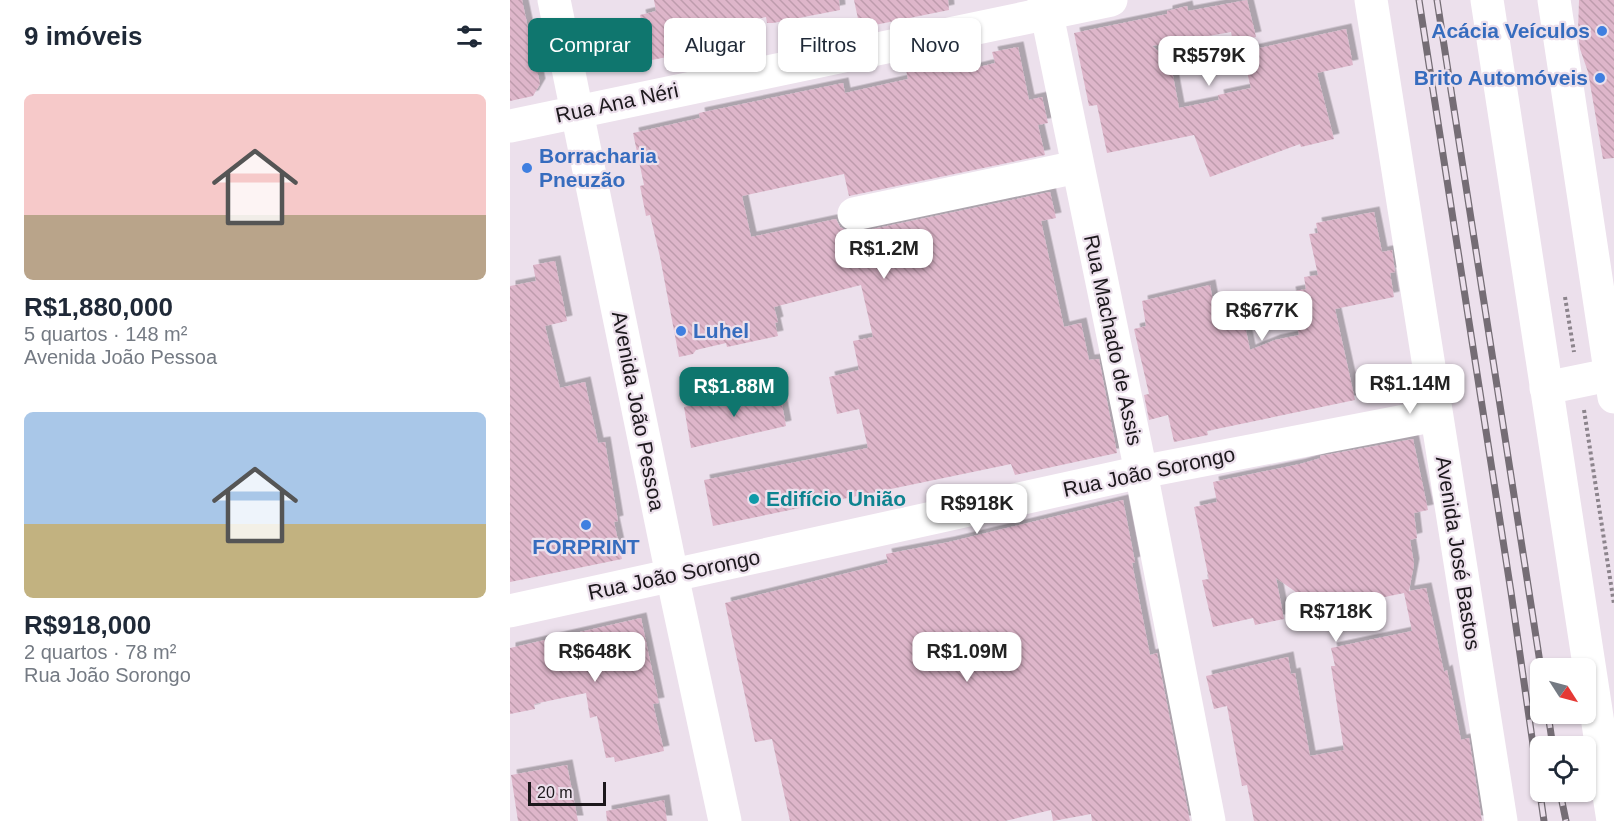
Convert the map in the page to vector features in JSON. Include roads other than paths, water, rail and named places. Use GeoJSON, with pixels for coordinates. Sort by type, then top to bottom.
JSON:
{"type":"FeatureCollection","features":[{"type":"Feature","properties":{"kind":"street","name":"Avenida João Pessoa"},"geometry":{"type":"LineString","coordinates":[[555,0],[672,575],[725,821]]}},
{"type":"Feature","properties":{"kind":"street","name":"Rua Ana Néri"},"geometry":{"type":"LineString","coordinates":[[510,126],[1045,6],[1111,0]]}},
{"type":"Feature","properties":{"kind":"street","name":"Avenida José Bastos"},"geometry":{"type":"LineString","coordinates":[[1371,0],[1501,821]]}},
{"type":"Feature","properties":{"kind":"street"},"geometry":{"type":"LineString","coordinates":[[1487,0],[1613,821]]}},
{"type":"Feature","properties":{"kind":"street"},"geometry":{"type":"LineString","coordinates":[[1546,388],[1613,382],[1554,0]]}},
{"type":"Feature","properties":{"kind":"street","name":"Rua Machado de Assis"},"geometry":{"type":"LineString","coordinates":[[1045,6],[1141,472],[1209,821]]}},
{"type":"Feature","properties":{"kind":"street"},"geometry":{"type":"LineString","coordinates":[[854,214],[1077,167]]}},
{"type":"Feature","properties":{"kind":"street","name":"Rua João Sorongo"},"geometry":{"type":"LineString","coordinates":[[510,611],[1141,472],[1436,415]]}},
{"type":"Feature","properties":{"kind":"railway"},"geometry":{"type":"LineString","coordinates":[[1419,0],[1511,592],[1544,821]]}},
{"type":"Feature","properties":{"kind":"railway"},"geometry":{"type":"LineString","coordinates":[[1437,0],[1539,658]]}},
{"type":"Feature","properties":{"kind":"railway"},"geometry":{"type":"LineString","coordinates":[[1550,724],[1551,736]]}},
{"type":"Feature","properties":{"kind":"railway"},"geometry":{"type":"LineString","coordinates":[[1562,802],[1566,821]]}},
{"type":"Feature","properties":{"kind":"place","name":"Acácia Veículos"},"geometry":{"type":"Point","coordinates":[1602,31]}},
{"type":"Feature","properties":{"kind":"place","name":"Brito Automóveis"},"geometry":{"type":"Point","coordinates":[1600,78]}},
{"type":"Feature","properties":{"kind":"place","name":"Borracharia Pneuzão"},"geometry":{"type":"Point","coordinates":[527,168]}},
{"type":"Feature","properties":{"kind":"place","name":"Luhel"},"geometry":{"type":"Point","coordinates":[681,331]}},
{"type":"Feature","properties":{"kind":"place","name":"Edifício União"},"geometry":{"type":"Point","coordinates":[754,499]}},
{"type":"Feature","properties":{"kind":"place","name":"FORPRINT"},"geometry":{"type":"Point","coordinates":[586,525]}}]}
